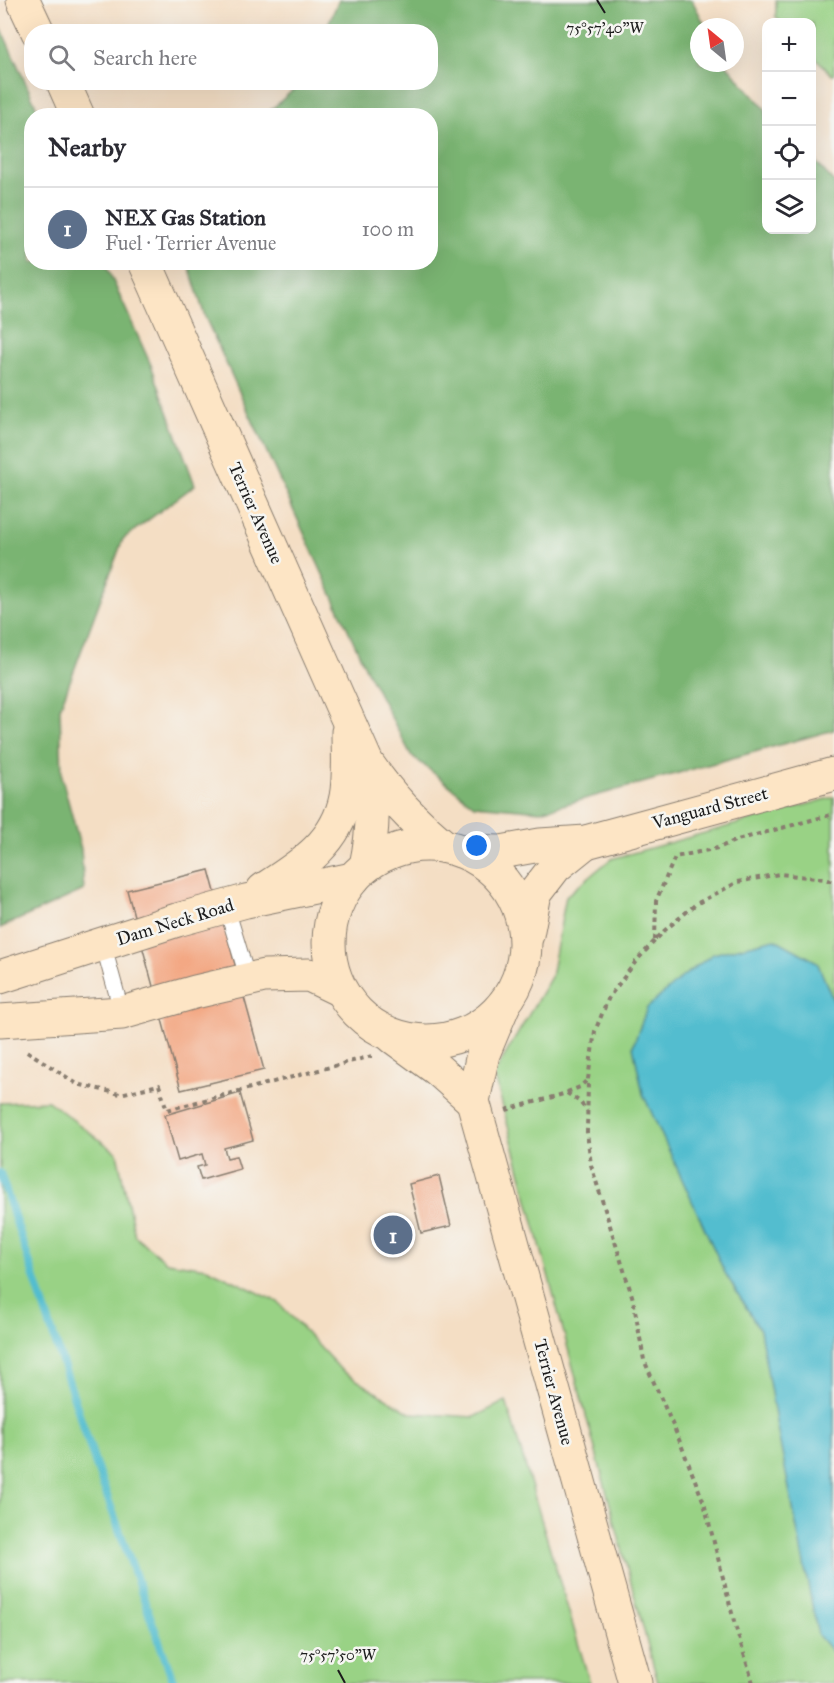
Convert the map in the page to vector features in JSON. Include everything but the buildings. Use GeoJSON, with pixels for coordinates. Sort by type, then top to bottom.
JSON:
{"type":"FeatureCollection","features":[{"type":"Feature","properties":{"kind":"street"},"geometry":{"type":"LineString","coordinates":[[23,0],[34,24]]}},
{"type":"Feature","properties":{"kind":"street"},"geometry":{"type":"LineString","coordinates":[[67,90],[74,108]]}},
{"type":"Feature","properties":{"kind":"street","name":"Terrier Avenue"},"geometry":{"type":"LineString","coordinates":[[149,270],[367,763],[390,796],[418,825],[452,849]]}},
{"type":"Feature","properties":{"kind":"street"},"geometry":{"type":"LineString","coordinates":[[236,904],[305,863],[321,848],[332,832],[346,797],[348,721]]}},
{"type":"Feature","properties":{"kind":"street","name":"Terrier Avenue"},"geometry":{"type":"LineString","coordinates":[[359,873],[372,836],[373,798],[367,763]]}},
{"type":"Feature","properties":{"kind":"street","name":"Vanguard Street"},"geometry":{"type":"LineString","coordinates":[[452,849],[501,852],[540,845],[586,842],[834,774]]}},
{"type":"Feature","properties":{"kind":"street","name":"Vanguard Street"},"geometry":{"type":"LineString","coordinates":[[525,946],[535,893],[555,867],[586,842]]}},
{"type":"Feature","properties":{"kind":"street"},"geometry":{"type":"LineString","coordinates":[[384,1045],[451,1038],[481,1025],[504,1004],[519,977],[525,946],[521,915],[508,888],[487,865],[452,849],[417,846],[390,852],[359,873],[337,904],[329,933],[330,962],[340,990],[384,1045],[437,1069],[484,1107]]}},
{"type":"Feature","properties":{"kind":"street","name":"Dam Neck Road"},"geometry":{"type":"LineString","coordinates":[[0,977],[177,920],[359,873]]}},
{"type":"Feature","properties":{"kind":"street"},"geometry":{"type":"LineString","coordinates":[[0,1021],[122,1013],[264,976],[309,975],[340,990]]}},
{"type":"Feature","properties":{"kind":"street","name":"Terrier Avenue"},"geometry":{"type":"LineString","coordinates":[[504,1004],[483,1054],[484,1107],[635,1683]]}},
{"type":"Feature","properties":{"kind":"lane"},"geometry":{"type":"LineString","coordinates":[[236,904],[248,979]]}},
{"type":"Feature","properties":{"kind":"lane"},"geometry":{"type":"LineString","coordinates":[[103,944],[122,1013]]}},
{"type":"Feature","properties":{"kind":"path"},"geometry":{"type":"LineString","coordinates":[[655,940],[656,901],[675,857],[718,848],[737,840],[834,814]]}},
{"type":"Feature","properties":{"kind":"path"},"geometry":{"type":"LineString","coordinates":[[753,1683],[735,1625],[704,1503],[644,1360],[633,1299],[591,1165],[587,1133],[588,1079],[595,1030],[609,997],[655,940],[696,904],[738,882],[779,874],[834,882]]}},
{"type":"Feature","properties":{"kind":"path"},"geometry":{"type":"LineString","coordinates":[[21,1050],[29,1052],[77,1084],[120,1094],[159,1085],[168,1110],[372,1056],[384,1045]]}},
{"type":"Feature","properties":{"kind":"path"},"geometry":{"type":"LineString","coordinates":[[484,1107],[567,1093],[580,1087],[588,1079]]}},
{"type":"Feature","properties":{"kind":"path"},"geometry":{"type":"LineString","coordinates":[[567,1093],[580,1102],[588,1112]]}},
{"type":"Feature","properties":{"kind":"green space"},"geometry":{"type":"Polygon","coordinates":[[[339,0],[692,0],[701,18],[690,18],[690,72],[733,72],[762,105],[762,234],[816,234],[816,162],[834,182],[834,730],[541,811],[474,805],[411,755],[367,671],[205,317],[190,270],[438,270],[438,108],[273,108],[293,90],[438,90],[438,24],[328,24],[339,0]]]}},
{"type":"Feature","properties":{"kind":"green space"},"geometry":{"type":"Polygon","coordinates":[[[776,0],[834,0],[834,75],[816,58],[816,18],[776,17],[776,0]]]}},
{"type":"Feature","properties":{"kind":"green space"},"geometry":{"type":"Polygon","coordinates":[[[0,26],[24,79],[24,90],[29,90],[37,108],[24,108],[24,270],[108,270],[151,365],[195,485],[123,539],[60,708],[62,778],[81,849],[84,890],[0,928],[0,26]]]}},
{"type":"Feature","properties":{"kind":"green space"},"geometry":{"type":"Polygon","coordinates":[[[834,797],[834,1683],[658,1683],[494,1074],[551,977],[566,896],[611,859],[834,797]]]}},
{"type":"Feature","properties":{"kind":"green space"},"geometry":{"type":"Polygon","coordinates":[[[48,1101],[117,1153],[135,1236],[167,1262],[207,1268],[278,1302],[342,1371],[410,1413],[474,1417],[506,1401],[590,1683],[0,1683],[0,1103],[48,1101]]]}},
{"type":"Feature","properties":{"kind":"water"},"geometry":{"type":"Polygon","coordinates":[[[775,939],[817,962],[834,1002],[834,1654],[818,1635],[760,1330],[725,1273],[643,1094],[633,1046],[647,1008],[681,978],[713,954],[775,939]]]}},
{"type":"Feature","properties":{"kind":"waterway"},"geometry":{"type":"LineString","coordinates":[[0,1173],[97,1468],[174,1683]]}},
{"type":"Feature","properties":{"kind":"place","name":"NEX Gas Station"},"geometry":{"type":"Point","coordinates":[393,1235]}}]}
